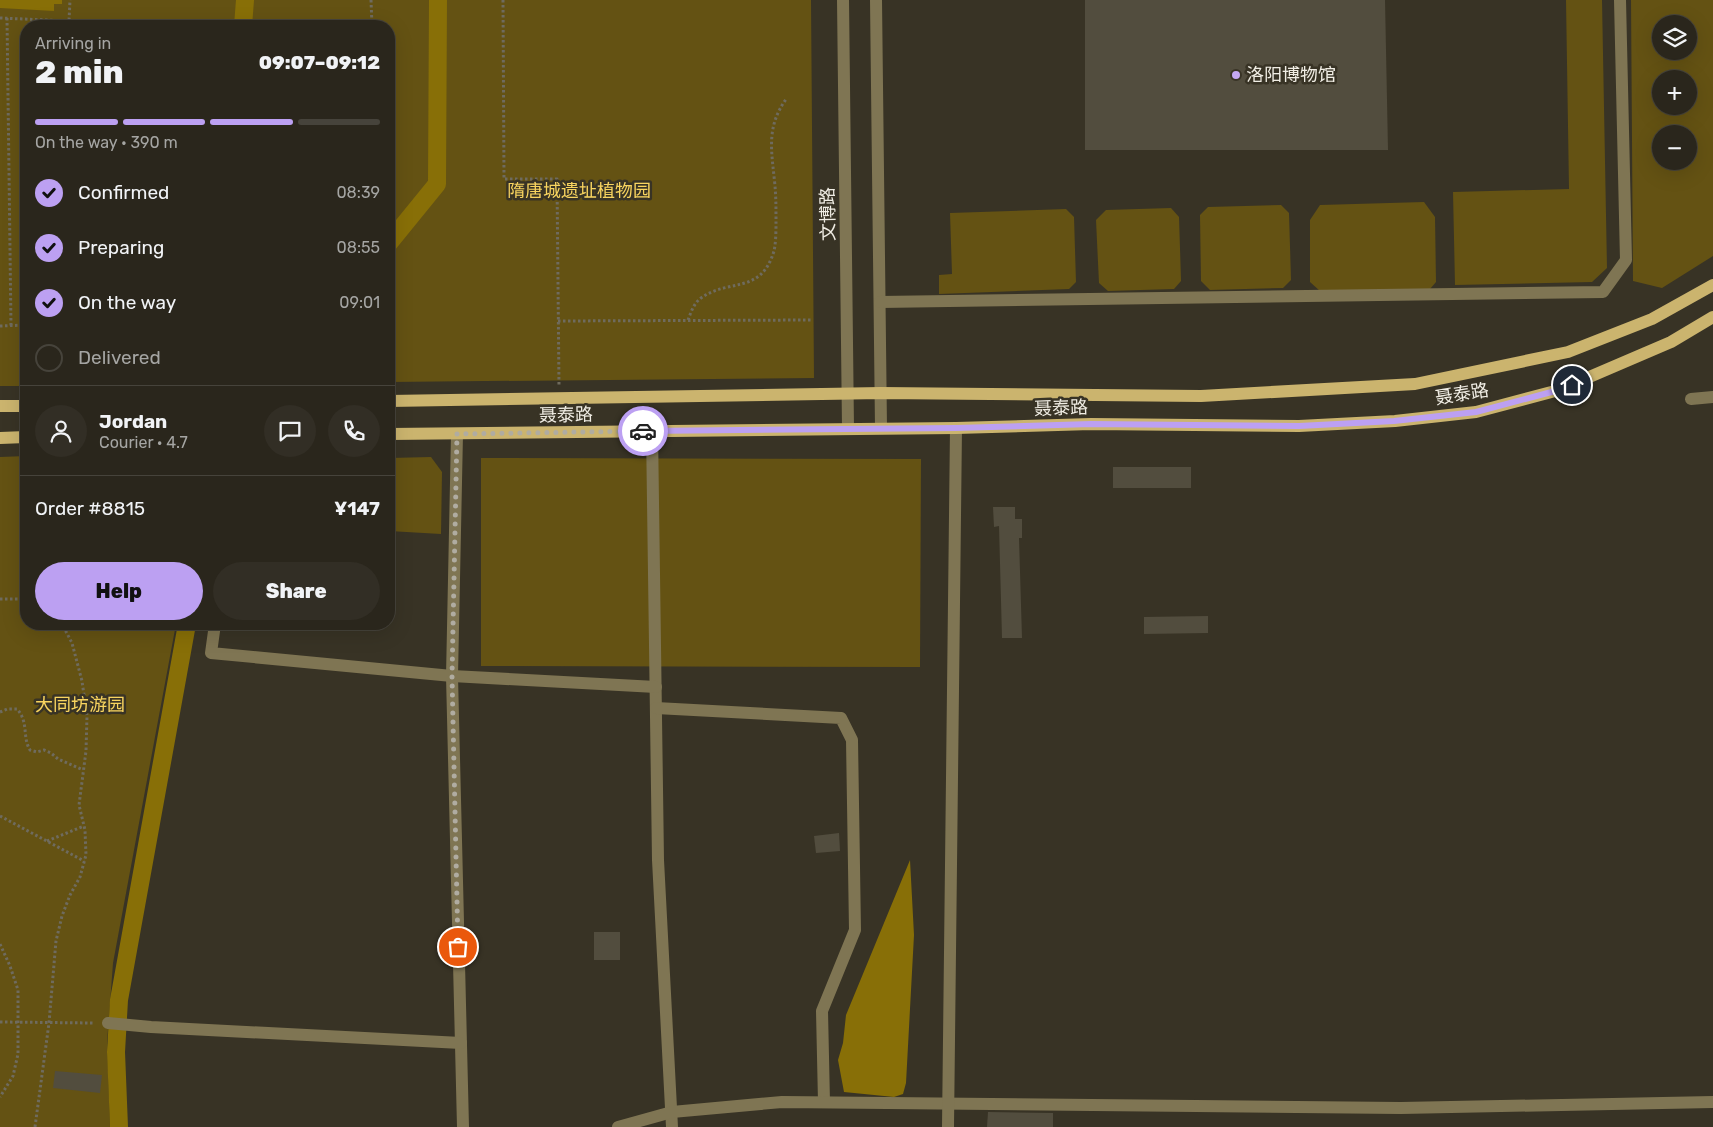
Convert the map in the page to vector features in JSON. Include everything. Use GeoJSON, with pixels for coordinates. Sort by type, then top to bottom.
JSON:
{"type":"FeatureCollection","features":[{"type":"Feature","properties":{"kind":"main road","name":"聂泰路"},"geometry":{"type":"LineString","coordinates":[[395,401],[847,393],[1201,396],[1415,384],[1568,352],[1652,319],[1713,285]]}},
{"type":"Feature","properties":{"kind":"main road","name":"聂泰路"},"geometry":{"type":"LineString","coordinates":[[395,434],[956,428],[1091,424],[1299,426],[1394,421],[1476,412],[1559,390],[1591,378],[1671,342],[1713,317]]}},
{"type":"Feature","properties":{"kind":"main road"},"geometry":{"type":"LineString","coordinates":[[0,406],[20,406]]}},
{"type":"Feature","properties":{"kind":"main road"},"geometry":{"type":"LineString","coordinates":[[0,438],[20,437]]}},
{"type":"Feature","properties":{"kind":"street","name":"文博路"},"geometry":{"type":"LineString","coordinates":[[843,0],[848,428]]}},
{"type":"Feature","properties":{"kind":"street"},"geometry":{"type":"LineString","coordinates":[[876,0],[881,428]]}},
{"type":"Feature","properties":{"kind":"street"},"geometry":{"type":"LineString","coordinates":[[880,302],[1603,292],[1626,260],[1620,0]]}},
{"type":"Feature","properties":{"kind":"street"},"geometry":{"type":"LineString","coordinates":[[1691,399],[1713,397]]}},
{"type":"Feature","properties":{"kind":"street"},"geometry":{"type":"LineString","coordinates":[[948,1127],[956,428]]}},
{"type":"Feature","properties":{"kind":"street"},"geometry":{"type":"LineString","coordinates":[[652,430],[658,860],[672,1127]]}},
{"type":"Feature","properties":{"kind":"street"},"geometry":{"type":"LineString","coordinates":[[457,434],[452,676],[463,1127]]}},
{"type":"Feature","properties":{"kind":"street"},"geometry":{"type":"LineString","coordinates":[[214,630],[211,653],[452,676],[656,687]]}},
{"type":"Feature","properties":{"kind":"street"},"geometry":{"type":"LineString","coordinates":[[656,708],[841,718],[852,740],[855,930],[822,1012],[824,1102]]}},
{"type":"Feature","properties":{"kind":"street"},"geometry":{"type":"LineString","coordinates":[[108,1023],[151,1028],[461,1044]]}},
{"type":"Feature","properties":{"kind":"street"},"geometry":{"type":"LineString","coordinates":[[618,1127],[672,1112],[782,1102],[948,1102],[1401,1108],[1713,1102]]}},
{"type":"Feature","properties":{"kind":"path"},"geometry":{"type":"LineString","coordinates":[[69,20],[70,0]]}},
{"type":"Feature","properties":{"kind":"path"},"geometry":{"type":"LineString","coordinates":[[371,0],[372,20]]}},
{"type":"Feature","properties":{"kind":"path"},"geometry":{"type":"LineString","coordinates":[[503,0],[504,179],[557,179],[559,398]]}},
{"type":"Feature","properties":{"kind":"path"},"geometry":{"type":"LineString","coordinates":[[0,18],[48,20]]}},
{"type":"Feature","properties":{"kind":"path"},"geometry":{"type":"LineString","coordinates":[[7,18],[11,327]]}},
{"type":"Feature","properties":{"kind":"path"},"geometry":{"type":"LineString","coordinates":[[688,320],[693,306],[700,298],[717,290],[742,285],[758,277],[769,265],[774,249],[776,229],[775,188],[771,148],[772,132],[774,120],[787,98]]}},
{"type":"Feature","properties":{"kind":"path"},"geometry":{"type":"LineString","coordinates":[[558,321],[813,320]]}},
{"type":"Feature","properties":{"kind":"path"},"geometry":{"type":"LineString","coordinates":[[0,326],[20,326]]}},
{"type":"Feature","properties":{"kind":"path"},"geometry":{"type":"LineString","coordinates":[[0,599],[20,600]]}},
{"type":"Feature","properties":{"kind":"path"},"geometry":{"type":"LineString","coordinates":[[35,1127],[49,1023],[56,941],[62,916],[70,895],[80,877],[86,855],[84,826],[79,805],[86,751],[87,716],[82,681],[72,644],[65,630]]}},
{"type":"Feature","properties":{"kind":"path"},"geometry":{"type":"LineString","coordinates":[[0,712],[7,709],[17,709],[22,715],[27,746],[30,750],[37,752],[44,750],[58,759],[83,770]]}},
{"type":"Feature","properties":{"kind":"path"},"geometry":{"type":"LineString","coordinates":[[0,816],[84,861]]}},
{"type":"Feature","properties":{"kind":"path"},"geometry":{"type":"LineString","coordinates":[[46,841],[84,826]]}},
{"type":"Feature","properties":{"kind":"path"},"geometry":{"type":"LineString","coordinates":[[0,944],[18,990],[18,1054],[13,1076],[0,1097]]}},
{"type":"Feature","properties":{"kind":"path"},"geometry":{"type":"LineString","coordinates":[[0,1022],[108,1023]]}},
{"type":"Feature","properties":{"kind":"green space","name":"隋唐城遗址植物园"},"geometry":{"type":"Polygon","coordinates":[[[0,0],[811,0],[814,378],[395,382],[395,20],[20,20],[20,386],[0,386],[0,0]]]}},
{"type":"Feature","properties":{"kind":"green space"},"geometry":{"type":"Polygon","coordinates":[[[1566,0],[1602,0],[1607,268],[1592,282],[1455,285],[1453,192],[1569,189],[1566,0]]]}},
{"type":"Feature","properties":{"kind":"green space"},"geometry":{"type":"Polygon","coordinates":[[[1631,0],[1713,0],[1713,256],[1662,288],[1633,281],[1631,0]]]}},
{"type":"Feature","properties":{"kind":"green space"},"geometry":{"type":"Polygon","coordinates":[[[1424,202],[1435,217],[1436,282],[1430,289],[1320,291],[1310,282],[1310,220],[1320,205],[1424,202]]]}},
{"type":"Feature","properties":{"kind":"green space"},"geometry":{"type":"Polygon","coordinates":[[[1281,205],[1289,213],[1291,280],[1283,288],[1210,290],[1201,281],[1200,215],[1208,207],[1281,205]]]}},
{"type":"Feature","properties":{"kind":"green space"},"geometry":{"type":"Polygon","coordinates":[[[1171,208],[1179,217],[1181,281],[1174,289],[1108,291],[1099,283],[1096,220],[1106,210],[1171,208]]]}},
{"type":"Feature","properties":{"kind":"green space"},"geometry":{"type":"Polygon","coordinates":[[[1066,209],[1074,217],[1076,282],[1069,289],[939,294],[939,275],[952,274],[950,213],[1066,209]]]}},
{"type":"Feature","properties":{"kind":"green space","name":"大同坊游园"},"geometry":{"type":"Polygon","coordinates":[[[20,456],[20,630],[175,630],[113,963],[107,1043],[110,1127],[0,1127],[0,457],[20,456]]]}},
{"type":"Feature","properties":{"kind":"green space"},"geometry":{"type":"Polygon","coordinates":[[[431,457],[442,472],[441,534],[395,531],[395,458],[431,457]]]}},
{"type":"Feature","properties":{"kind":"green space"},"geometry":{"type":"Polygon","coordinates":[[[481,458],[921,459],[920,667],[481,666],[481,458]]]}},
{"type":"Feature","properties":{"kind":"shaded area"},"geometry":{"type":"Polygon","coordinates":[[[0,0],[62,0],[62,4],[54,4],[54,11],[0,8],[0,0]]]}},
{"type":"Feature","properties":{"kind":"shaded area"},"geometry":{"type":"Polygon","coordinates":[[[910,860],[914,935],[906,1083],[903,1094],[894,1097],[844,1092],[838,1060],[843,1043],[846,1015],[910,860]]]}},
{"type":"Feature","properties":{"kind":"building","name":"洛阳博物馆"},"geometry":{"type":"Polygon","coordinates":[[[1085,0],[1385,0],[1388,150],[1085,150],[1085,0]]]}},
{"type":"Feature","properties":{"kind":"building"},"geometry":{"type":"Polygon","coordinates":[[[1113,467],[1191,467],[1191,488],[1113,488],[1113,467]]]}},
{"type":"Feature","properties":{"kind":"building"},"geometry":{"type":"Polygon","coordinates":[[[993,507],[1015,507],[1015,519],[1022,519],[1022,538],[1019,538],[1022,638],[1002,638],[999,526],[994,527],[993,507]]]}},
{"type":"Feature","properties":{"kind":"building"},"geometry":{"type":"Polygon","coordinates":[[[1208,616],[1208,633],[1144,634],[1144,617],[1208,616]]]}},
{"type":"Feature","properties":{"kind":"building"},"geometry":{"type":"Polygon","coordinates":[[[839,833],[840,851],[816,853],[814,836],[839,833]]]}},
{"type":"Feature","properties":{"kind":"building"},"geometry":{"type":"Polygon","coordinates":[[[594,932],[620,932],[620,960],[594,960],[594,932]]]}},
{"type":"Feature","properties":{"kind":"building"},"geometry":{"type":"Polygon","coordinates":[[[55,1071],[102,1075],[100,1093],[53,1088],[55,1071]]]}},
{"type":"Feature","properties":{"kind":"building"},"geometry":{"type":"Polygon","coordinates":[[[988,1112],[1053,1113],[1053,1127],[987,1127],[988,1112]]]}},
{"type":"Feature","properties":{"kind":"waterway"},"geometry":{"type":"LineString","coordinates":[[243,20],[245,0]]}},
{"type":"Feature","properties":{"kind":"waterway"},"geometry":{"type":"LineString","coordinates":[[395,236],[437,184],[438,0]]}},
{"type":"Feature","properties":{"kind":"waterway"},"geometry":{"type":"LineString","coordinates":[[119,1127],[116,1052],[119,1000],[186,630]]}},
{"type":"Feature","properties":{"kind":"way so far"},"geometry":{"type":"LineString","coordinates":[[458,947],[452,676],[457,434],[643,431]]}},
{"type":"Feature","properties":{"kind":"place","name":"洛阳博物馆"},"geometry":{"type":"Point","coordinates":[1236,75]}},
{"type":"Feature","properties":{"kind":"route"},"geometry":{"type":"LineString","coordinates":[[643,431],[956,428],[1091,424],[1299,426],[1394,421],[1476,412],[1572,385]]}}]}
